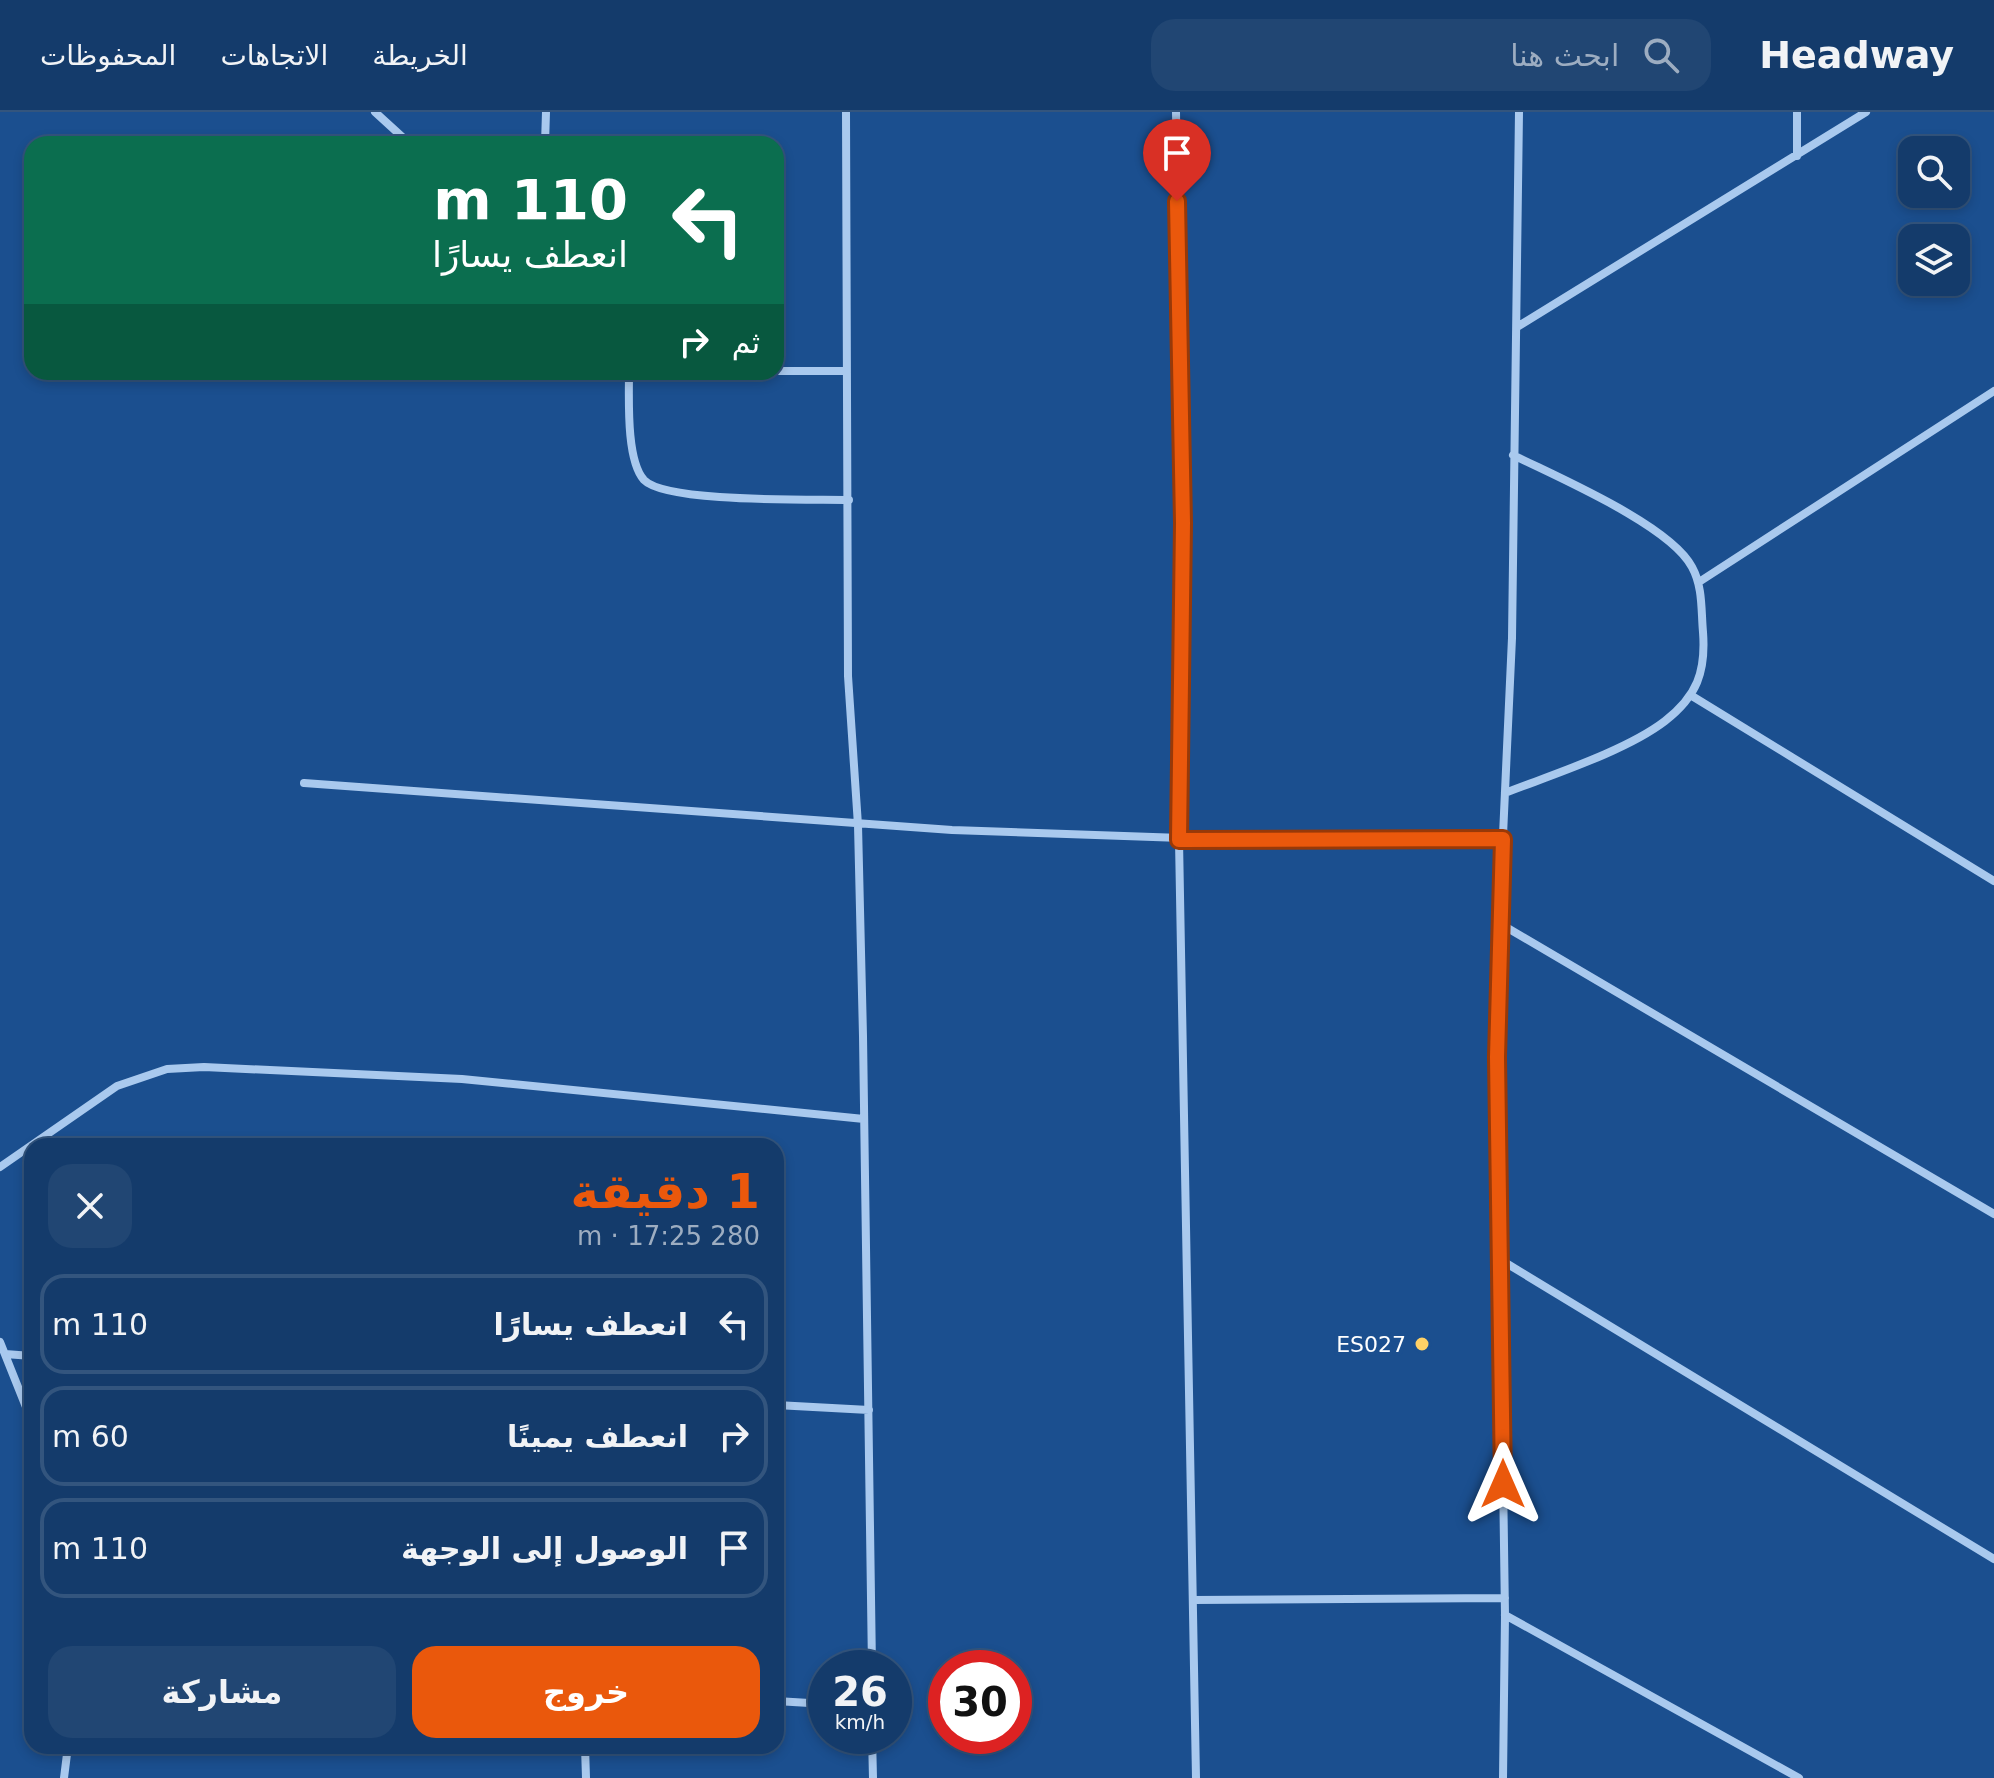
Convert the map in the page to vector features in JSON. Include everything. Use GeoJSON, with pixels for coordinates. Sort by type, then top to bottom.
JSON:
{"type":"FeatureCollection","features":[{"type":"Feature","properties":{"kind":"street"},"geometry":{"type":"LineString","coordinates":[[375,112],[401,136]]}},
{"type":"Feature","properties":{"kind":"street"},"geometry":{"type":"LineString","coordinates":[[545,136],[546,112]]}},
{"type":"Feature","properties":{"kind":"street"},"geometry":{"type":"LineString","coordinates":[[846,112],[848,676],[858,825],[872,1650]]}},
{"type":"Feature","properties":{"kind":"street"},"geometry":{"type":"LineString","coordinates":[[1176,112],[1183,523],[1179,840],[1196,1778]]}},
{"type":"Feature","properties":{"kind":"street"},"geometry":{"type":"LineString","coordinates":[[1503,1778],[1505,1598],[1499,923],[1512,638],[1519,112]]}},
{"type":"Feature","properties":{"kind":"street"},"geometry":{"type":"LineString","coordinates":[[1797,112],[1797,156]]}},
{"type":"Feature","properties":{"kind":"street"},"geometry":{"type":"LineString","coordinates":[[1517,327],[1866,112]]}},
{"type":"Feature","properties":{"kind":"street"},"geometry":{"type":"LineString","coordinates":[[784,371],[846,371]]}},
{"type":"Feature","properties":{"kind":"street"},"geometry":{"type":"LineString","coordinates":[[629,380],[631,430],[637,470],[653,487],[698,495],[849,500]]}},
{"type":"Feature","properties":{"kind":"street"},"geometry":{"type":"LineString","coordinates":[[1699,582],[1994,391]]}},
{"type":"Feature","properties":{"kind":"street"},"geometry":{"type":"LineString","coordinates":[[1505,793],[1663,723],[1692,696],[1703,672],[1699,582],[1690,563],[1670,542],[1604,500],[1513,455]]}},
{"type":"Feature","properties":{"kind":"street"},"geometry":{"type":"LineString","coordinates":[[1692,696],[1994,881]]}},
{"type":"Feature","properties":{"kind":"street"},"geometry":{"type":"LineString","coordinates":[[304,783],[580,800],[858,825],[1179,840],[1503,839]]}},
{"type":"Feature","properties":{"kind":"street"},"geometry":{"type":"LineString","coordinates":[[1499,923],[1994,1214]]}},
{"type":"Feature","properties":{"kind":"street"},"geometry":{"type":"LineString","coordinates":[[42,1138],[117,1086],[143,1074],[179,1068],[293,1069],[462,1079],[864,1119]]}},
{"type":"Feature","properties":{"kind":"street"},"geometry":{"type":"LineString","coordinates":[[0,1167],[24,1150]]}},
{"type":"Feature","properties":{"kind":"street"},"geometry":{"type":"LineString","coordinates":[[1501,1260],[1994,1559]]}},
{"type":"Feature","properties":{"kind":"street"},"geometry":{"type":"LineString","coordinates":[[0,1342],[24,1402]]}},
{"type":"Feature","properties":{"kind":"street"},"geometry":{"type":"LineString","coordinates":[[5,1354],[24,1355]]}},
{"type":"Feature","properties":{"kind":"street"},"geometry":{"type":"LineString","coordinates":[[784,1405],[869,1410]]}},
{"type":"Feature","properties":{"kind":"street"},"geometry":{"type":"LineString","coordinates":[[1193,1600],[1505,1598]]}},
{"type":"Feature","properties":{"kind":"street"},"geometry":{"type":"LineString","coordinates":[[1505,1615],[1799,1778]]}},
{"type":"Feature","properties":{"kind":"street"},"geometry":{"type":"LineString","coordinates":[[784,1701],[808,1703]]}},
{"type":"Feature","properties":{"kind":"street"},"geometry":{"type":"LineString","coordinates":[[64,1778],[67,1754]]}},
{"type":"Feature","properties":{"kind":"street"},"geometry":{"type":"LineString","coordinates":[[585,1754],[586,1778]]}},
{"type":"Feature","properties":{"kind":"street"},"geometry":{"type":"LineString","coordinates":[[872,1754],[873,1778]]}},
{"type":"Feature","properties":{"kind":"place","name":"ES027"},"geometry":{"type":"Point","coordinates":[1422,1344]}},
{"type":"Feature","properties":{"kind":"route"},"geometry":{"type":"LineString","coordinates":[[1177,201],[1183,523],[1179,840],[1503,839],[1497,1057],[1503,1484]]}}]}
